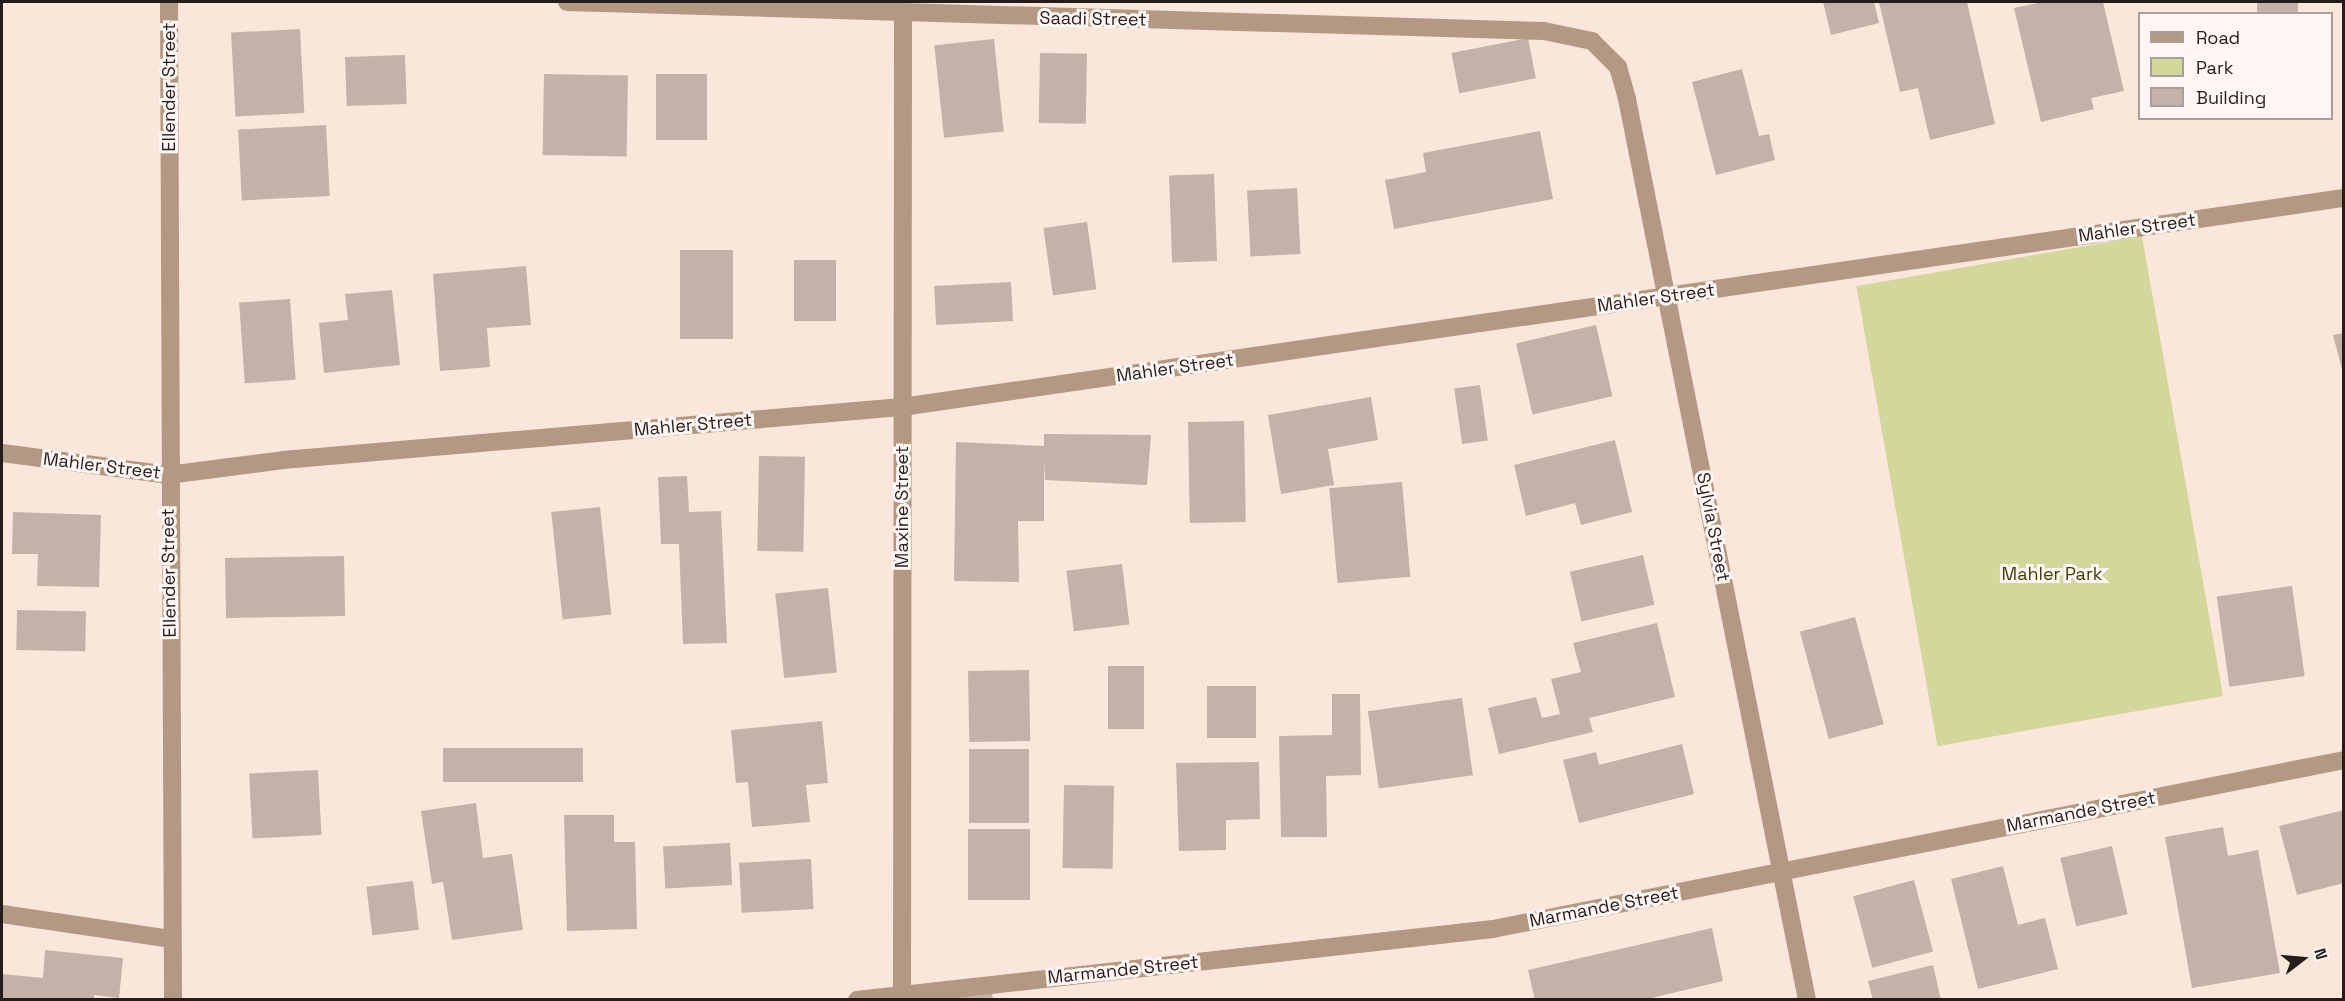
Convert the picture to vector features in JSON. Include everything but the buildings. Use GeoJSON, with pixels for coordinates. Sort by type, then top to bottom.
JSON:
{"type":"FeatureCollection","features":[{"type":"Feature","properties":{"kind":"street","name":"Ellender Street"},"geometry":{"type":"LineString","coordinates":[[169,2],[168,475],[173,999]]}},
{"type":"Feature","properties":{"kind":"street","name":"Saadi Street"},"geometry":{"type":"LineString","coordinates":[[567,2],[903,14],[1544,31],[1592,41],[1610,58]]}},
{"type":"Feature","properties":{"kind":"street","name":"Maxine Street"},"geometry":{"type":"LineString","coordinates":[[902,997],[903,14]]}},
{"type":"Feature","properties":{"kind":"street","name":"Sylvia Street"},"geometry":{"type":"LineString","coordinates":[[1610,58],[1618,67],[1627,99],[1807,999]]}},
{"type":"Feature","properties":{"kind":"street","name":"Mahler Street"},"geometry":{"type":"LineString","coordinates":[[2,453],[168,475],[283,460],[902,407],[2343,198]]}},
{"type":"Feature","properties":{"kind":"street","name":"Marmande Street"},"geometry":{"type":"LineString","coordinates":[[856,999],[902,997],[1493,929],[2343,760]]}},
{"type":"Feature","properties":{"kind":"street"},"geometry":{"type":"LineString","coordinates":[[2,914],[172,939]]}},
{"type":"Feature","properties":{"kind":"green space","name":"Mahler Park"},"geometry":{"type":"Polygon","coordinates":[[[2142,236],[2223,696],[1937,746],[1856,286],[2142,236]]]}}]}
